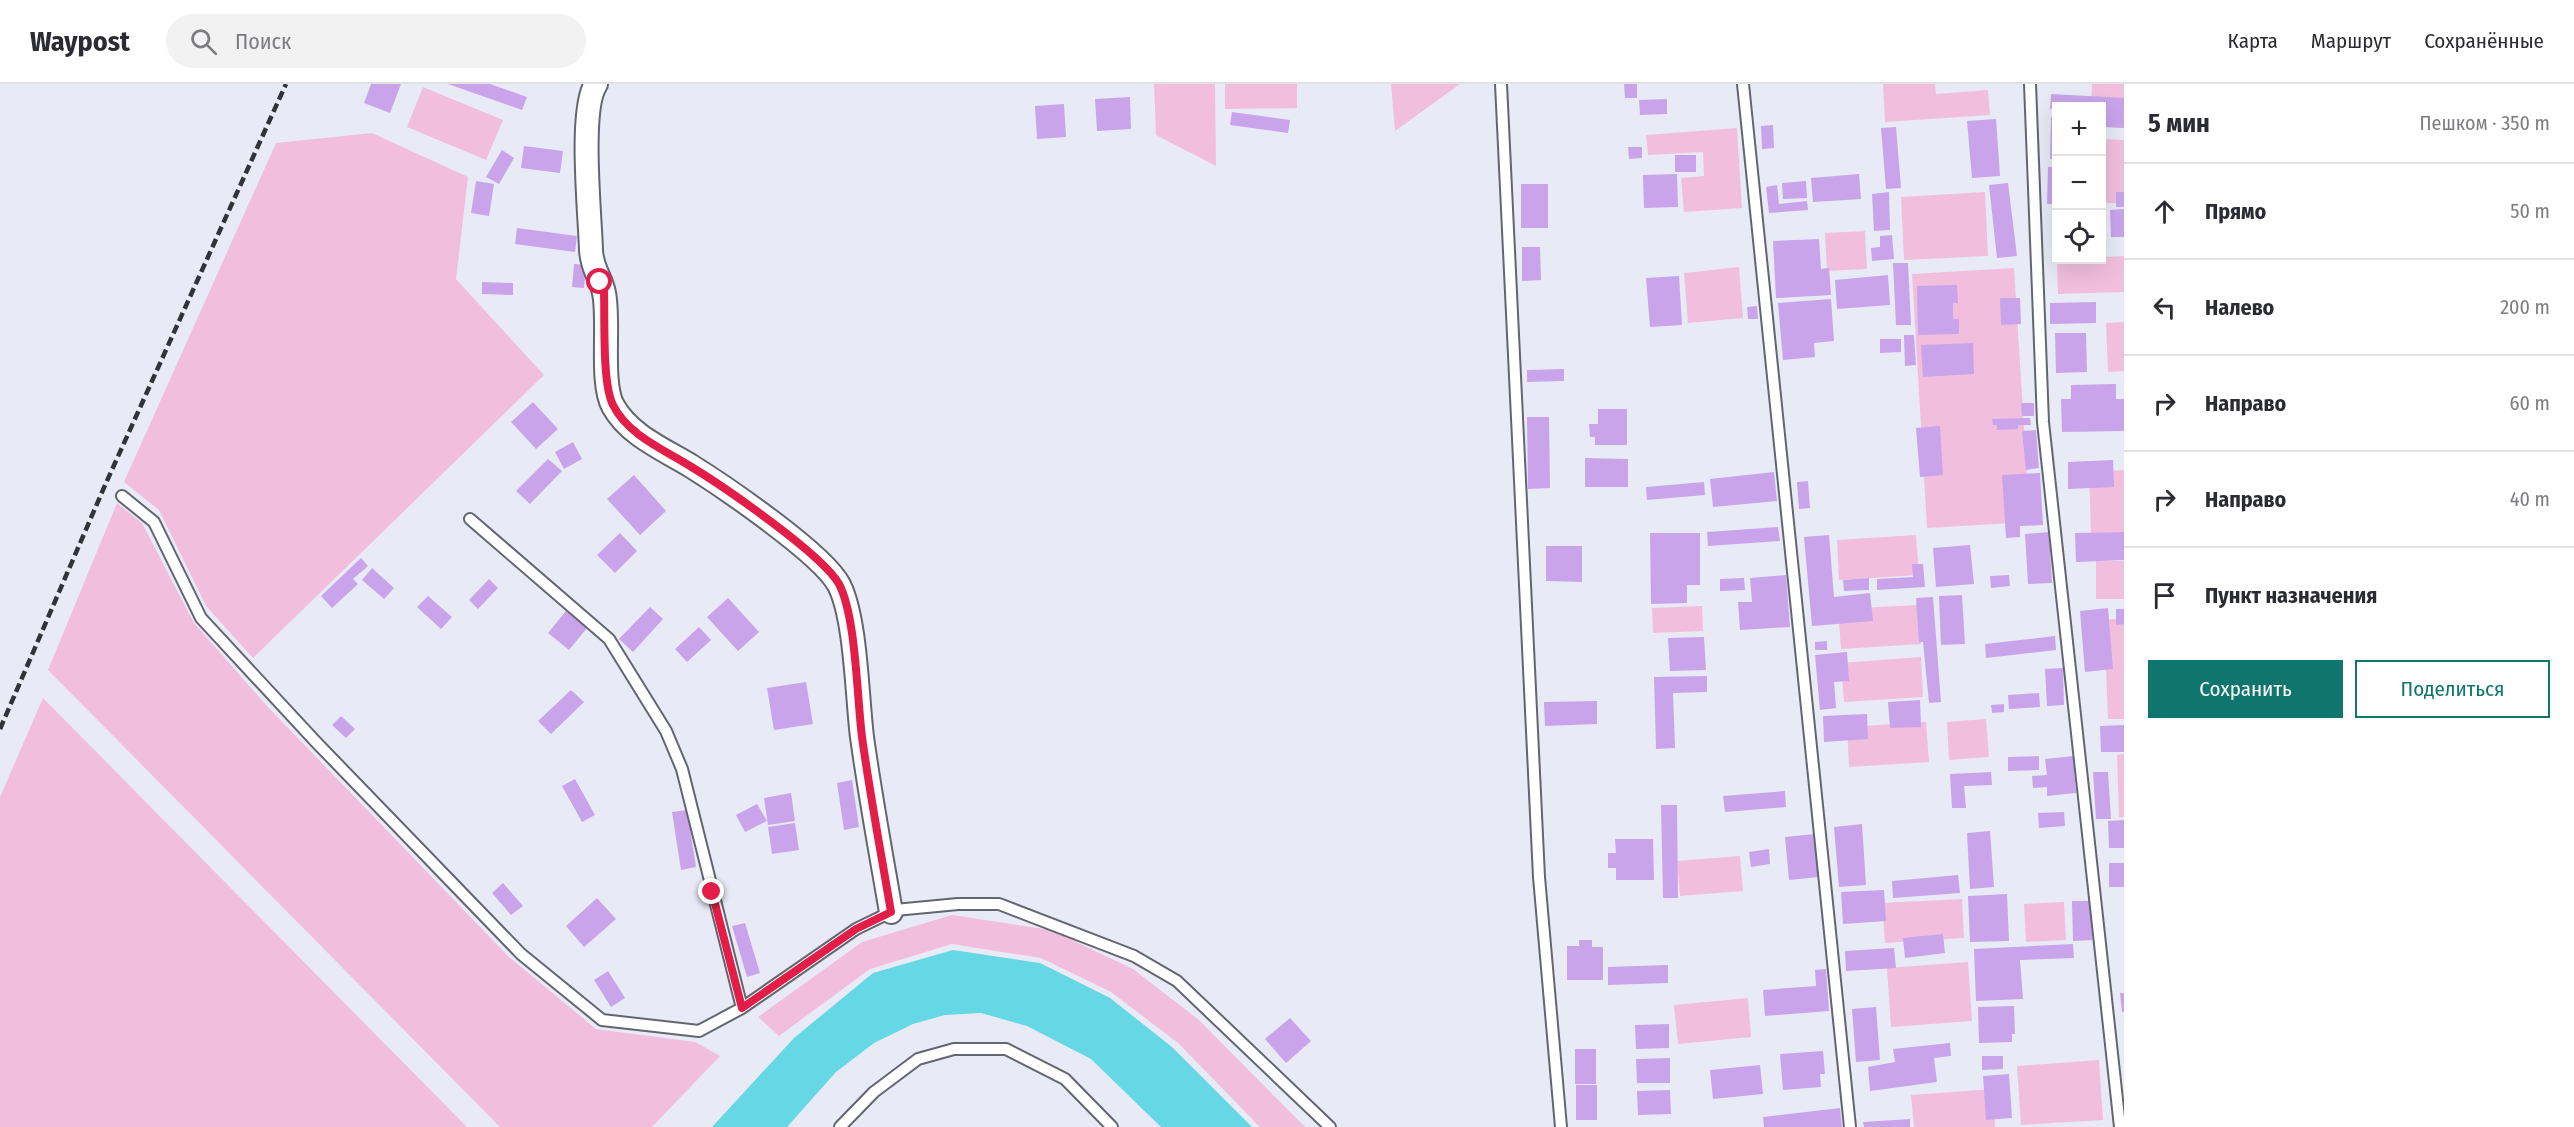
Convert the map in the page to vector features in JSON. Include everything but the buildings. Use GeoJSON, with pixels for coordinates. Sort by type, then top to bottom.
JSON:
{"type":"FeatureCollection","features":[{"type":"Feature","properties":{"kind":"street"},"geometry":{"type":"LineString","coordinates":[[596,84],[591,92],[587,117],[591,250],[594,271],[604,292],[611,403],[623,421],[638,434],[696,469],[771,522],[809,553],[839,584],[846,605],[862,737],[891,912]]}},
{"type":"Feature","properties":{"kind":"lane"},"geometry":{"type":"LineString","coordinates":[[1501,84],[1538,866],[1562,1127]]}},
{"type":"Feature","properties":{"kind":"lane"},"geometry":{"type":"LineString","coordinates":[[1743,84],[1850,1127]]}},
{"type":"Feature","properties":{"kind":"lane"},"geometry":{"type":"LineString","coordinates":[[2030,84],[2043,422],[2120,1127]]}},
{"type":"Feature","properties":{"kind":"lane"},"geometry":{"type":"LineString","coordinates":[[122,496],[153,522],[201,618],[315,741],[521,954],[602,1020],[699,1031],[742,1008],[856,929],[891,912],[958,904],[999,904],[1134,956],[1177,981],[1330,1127]]}},
{"type":"Feature","properties":{"kind":"lane"},"geometry":{"type":"LineString","coordinates":[[470,519],[609,639],[666,731],[682,769],[742,1008]]}},
{"type":"Feature","properties":{"kind":"lane"},"geometry":{"type":"LineString","coordinates":[[840,1127],[874,1092],[918,1059],[954,1049],[1006,1049],[1065,1079],[1112,1127]]}},
{"type":"Feature","properties":{"kind":"shaded area"},"geometry":{"type":"Polygon","coordinates":[[[1154,84],[1215,84],[1216,166],[1156,135],[1154,84]]]}},
{"type":"Feature","properties":{"kind":"shaded area"},"geometry":{"type":"Polygon","coordinates":[[[1225,84],[1297,84],[1297,108],[1225,109],[1225,84]]]}},
{"type":"Feature","properties":{"kind":"shaded area"},"geometry":{"type":"Polygon","coordinates":[[[1391,84],[1460,84],[1395,131],[1391,84]]]}},
{"type":"Feature","properties":{"kind":"shaded area"},"geometry":{"type":"Polygon","coordinates":[[[1883,84],[1935,84],[1936,94],[1988,90],[1990,115],[1885,122],[1883,84]]]}},
{"type":"Feature","properties":{"kind":"shaded area"},"geometry":{"type":"Polygon","coordinates":[[[2092,84],[2124,84],[2124,109],[2106,107],[2106,102],[2091,102],[2092,84]]]}},
{"type":"Feature","properties":{"kind":"shaded area"},"geometry":{"type":"Polygon","coordinates":[[[423,87],[503,120],[486,160],[407,127],[423,87]]]}},
{"type":"Feature","properties":{"kind":"shaded area"},"geometry":{"type":"Polygon","coordinates":[[[1737,128],[1742,208],[1684,212],[1681,178],[1704,176],[1703,152],[1648,155],[1646,135],[1737,128]]]}},
{"type":"Feature","properties":{"kind":"shaded area"},"geometry":{"type":"Polygon","coordinates":[[[372,133],[468,177],[456,279],[544,375],[253,658],[206,606],[159,510],[124,482],[276,143],[372,133]]]}},
{"type":"Feature","properties":{"kind":"shaded area"},"geometry":{"type":"Polygon","coordinates":[[[2106,139],[2124,140],[2124,203],[2106,203],[2106,139]]]}},
{"type":"Feature","properties":{"kind":"shaded area"},"geometry":{"type":"Polygon","coordinates":[[[1985,192],[1988,256],[1904,260],[1901,197],[1985,192]]]}},
{"type":"Feature","properties":{"kind":"shaded area"},"geometry":{"type":"Polygon","coordinates":[[[1865,231],[1867,269],[1827,271],[1825,233],[1865,231]]]}},
{"type":"Feature","properties":{"kind":"shaded area"},"geometry":{"type":"Polygon","coordinates":[[[2124,256],[2124,292],[2058,294],[2057,264],[2106,264],[2106,257],[2124,256]]]}},
{"type":"Feature","properties":{"kind":"shaded area"},"geometry":{"type":"Polygon","coordinates":[[[1739,267],[1743,318],[1688,323],[1684,273],[1739,267]]]}},
{"type":"Feature","properties":{"kind":"shaded area"},"geometry":{"type":"Polygon","coordinates":[[[2014,268],[2030,522],[1927,528],[1912,274],[2014,268]]]}},
{"type":"Feature","properties":{"kind":"shaded area"},"geometry":{"type":"Polygon","coordinates":[[[2124,322],[2124,371],[2108,372],[2106,323],[2124,322]]]}},
{"type":"Feature","properties":{"kind":"shaded area"},"geometry":{"type":"Polygon","coordinates":[[[2124,470],[2124,532],[2091,533],[2089,472],[2124,470]]]}},
{"type":"Feature","properties":{"kind":"shaded area"},"geometry":{"type":"Polygon","coordinates":[[[117,503],[142,523],[194,623],[267,706],[509,957],[596,1029],[695,1042],[720,1056],[652,1127],[500,1127],[48,670],[117,503]]]}},
{"type":"Feature","properties":{"kind":"shaded area"},"geometry":{"type":"Polygon","coordinates":[[[1916,535],[1919,575],[1839,580],[1837,540],[1916,535]]]}},
{"type":"Feature","properties":{"kind":"shaded area"},"geometry":{"type":"Polygon","coordinates":[[[2096,561],[2124,561],[2124,599],[2096,599],[2096,561]]]}},
{"type":"Feature","properties":{"kind":"shaded area"},"geometry":{"type":"Polygon","coordinates":[[[1918,605],[1921,644],[1841,649],[1838,609],[1918,605]]]}},
{"type":"Feature","properties":{"kind":"shaded area"},"geometry":{"type":"Polygon","coordinates":[[[1702,606],[1703,631],[1653,633],[1652,608],[1702,606]]]}},
{"type":"Feature","properties":{"kind":"shaded area"},"geometry":{"type":"Polygon","coordinates":[[[2104,619],[2124,619],[2124,719],[2108,719],[2104,619]]]}},
{"type":"Feature","properties":{"kind":"shaded area"},"geometry":{"type":"Polygon","coordinates":[[[1921,657],[1923,697],[1844,702],[1841,663],[1921,657]]]}},
{"type":"Feature","properties":{"kind":"shaded area"},"geometry":{"type":"Polygon","coordinates":[[[43,698],[467,1127],[0,1127],[0,797],[43,698]]]}},
{"type":"Feature","properties":{"kind":"shaded area"},"geometry":{"type":"Polygon","coordinates":[[[1986,719],[1989,757],[1949,760],[1947,722],[1986,719]]]}},
{"type":"Feature","properties":{"kind":"shaded area"},"geometry":{"type":"Polygon","coordinates":[[[1926,722],[1929,762],[1849,767],[1847,727],[1926,722]]]}},
{"type":"Feature","properties":{"kind":"shaded area"},"geometry":{"type":"Polygon","coordinates":[[[2124,754],[2124,817],[2119,817],[2117,755],[2124,754]]]}},
{"type":"Feature","properties":{"kind":"shaded area"},"geometry":{"type":"Polygon","coordinates":[[[1740,856],[1743,891],[1680,896],[1677,861],[1740,856]]]}},
{"type":"Feature","properties":{"kind":"shaded area"},"geometry":{"type":"Polygon","coordinates":[[[1962,899],[1964,938],[1885,943],[1882,903],[1962,899]]]}},
{"type":"Feature","properties":{"kind":"shaded area"},"geometry":{"type":"Polygon","coordinates":[[[2064,902],[2066,940],[2026,942],[2024,904],[2064,902]]]}},
{"type":"Feature","properties":{"kind":"shaded area"},"geometry":{"type":"Polygon","coordinates":[[[952,915],[1051,930],[1133,969],[1199,1020],[1305,1127],[1260,1127],[1178,1043],[1111,992],[1041,958],[952,944],[870,969],[779,1036],[758,1017],[862,942],[952,915]]]}},
{"type":"Feature","properties":{"kind":"shaded area"},"geometry":{"type":"Polygon","coordinates":[[[1968,962],[1972,1021],[1891,1027],[1887,968],[1968,962]]]}},
{"type":"Feature","properties":{"kind":"shaded area"},"geometry":{"type":"Polygon","coordinates":[[[1748,998],[1751,1037],[1678,1044],[1674,1005],[1748,998]]]}},
{"type":"Feature","properties":{"kind":"shaded area"},"geometry":{"type":"Polygon","coordinates":[[[2099,1060],[2103,1120],[2021,1125],[2017,1066],[2099,1060]]]}},
{"type":"Feature","properties":{"kind":"shaded area"},"geometry":{"type":"Polygon","coordinates":[[[1993,1089],[1995,1127],[1914,1127],[1911,1095],[1993,1089]]]}},
{"type":"Feature","properties":{"kind":"water"},"geometry":{"type":"Polygon","coordinates":[[[953,950],[1040,963],[1110,998],[1172,1047],[1252,1127],[1161,1127],[1091,1059],[1027,1026],[981,1013],[945,1015],[913,1024],[874,1043],[836,1072],[787,1127],[712,1127],[794,1038],[873,973],[953,950]]]}},
{"type":"Feature","properties":{"kind":"railway"},"geometry":{"type":"LineString","coordinates":[[0,729],[106,483],[286,84]]}},
{"type":"Feature","properties":{"kind":"route"},"geometry":{"type":"LineString","coordinates":[[600,282],[604,292],[611,403],[623,421],[638,434],[696,469],[771,522],[809,553],[839,584],[846,605],[862,737],[891,912],[856,929],[742,1008],[712,892]]}}]}
